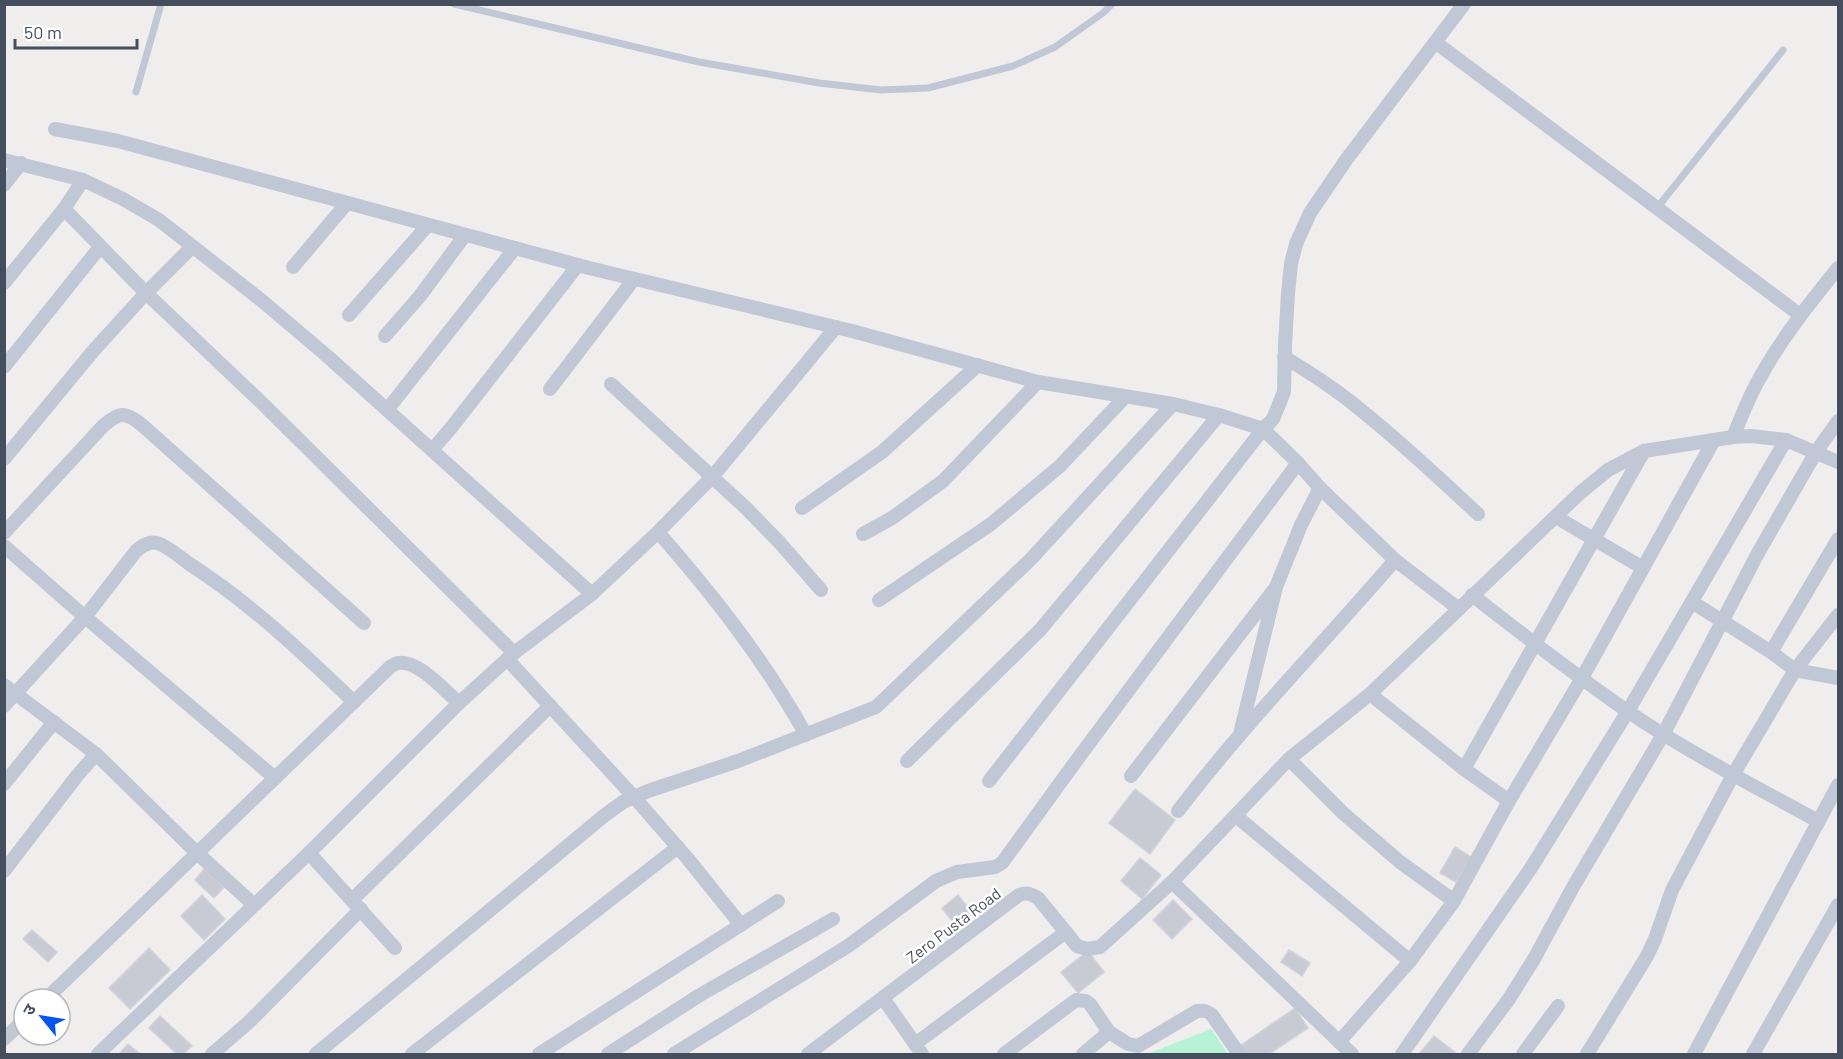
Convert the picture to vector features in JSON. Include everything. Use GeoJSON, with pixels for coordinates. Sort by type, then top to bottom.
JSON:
{"type":"FeatureCollection","features":[{"type":"Feature","properties":{"kind":"street"},"geometry":{"type":"LineString","coordinates":[[989,781],[1273,419],[1284,392],[1284,357],[1291,264],[1296,244],[1310,213],[1346,160],[1464,4]]}},
{"type":"Feature","properties":{"kind":"street"},"geometry":{"type":"LineString","coordinates":[[1435,42],[1800,315]]}},
{"type":"Feature","properties":{"kind":"street"},"geometry":{"type":"LineString","coordinates":[[55,129],[118,141],[578,265],[836,327],[1038,382],[1173,404],[1220,415],[1263,429],[1395,560],[1459,609]]}},
{"type":"Feature","properties":{"kind":"street"},"geometry":{"type":"LineString","coordinates":[[4,160],[83,180],[123,199],[159,220],[261,300],[592,594]]}},
{"type":"Feature","properties":{"kind":"street"},"geometry":{"type":"LineString","coordinates":[[4,185],[21,163]]}},
{"type":"Feature","properties":{"kind":"street"},"geometry":{"type":"LineString","coordinates":[[4,283],[64,209],[83,180]]}},
{"type":"Feature","properties":{"kind":"street"},"geometry":{"type":"LineString","coordinates":[[293,267],[347,203]]}},
{"type":"Feature","properties":{"kind":"street"},"geometry":{"type":"LineString","coordinates":[[64,209],[146,293],[263,404],[510,656],[550,706],[678,847],[741,925]]}},
{"type":"Feature","properties":{"kind":"street"},"geometry":{"type":"LineString","coordinates":[[349,315],[428,225]]}},
{"type":"Feature","properties":{"kind":"street"},"geometry":{"type":"LineString","coordinates":[[385,336],[420,296],[465,235]]}},
{"type":"Feature","properties":{"kind":"street"},"geometry":{"type":"LineString","coordinates":[[4,368],[100,247]]}},
{"type":"Feature","properties":{"kind":"street"},"geometry":{"type":"LineString","coordinates":[[4,459],[94,350],[192,247]]}},
{"type":"Feature","properties":{"kind":"street"},"geometry":{"type":"LineString","coordinates":[[387,410],[515,248]]}},
{"type":"Feature","properties":{"kind":"street"},"geometry":{"type":"LineString","coordinates":[[432,450],[578,265]]}},
{"type":"Feature","properties":{"kind":"street"},"geometry":{"type":"LineString","coordinates":[[1733,436],[1757,383],[1771,359],[1800,315],[1839,268]]}},
{"type":"Feature","properties":{"kind":"street"},"geometry":{"type":"LineString","coordinates":[[550,389],[634,279]]}},
{"type":"Feature","properties":{"kind":"street"},"geometry":{"type":"LineString","coordinates":[[98,1054],[309,853],[459,703],[510,656],[592,594],[658,532],[713,476],[836,327]]}},
{"type":"Feature","properties":{"kind":"street"},"geometry":{"type":"LineString","coordinates":[[1284,357],[1357,406],[1478,514]]}},
{"type":"Feature","properties":{"kind":"street"},"geometry":{"type":"LineString","coordinates":[[802,508],[882,452],[978,365]]}},
{"type":"Feature","properties":{"kind":"street"},"geometry":{"type":"LineString","coordinates":[[863,534],[892,518],[943,481],[1038,382]]}},
{"type":"Feature","properties":{"kind":"street"},"geometry":{"type":"LineString","coordinates":[[611,384],[713,476],[780,543],[821,590]]}},
{"type":"Feature","properties":{"kind":"street"},"geometry":{"type":"LineString","coordinates":[[879,600],[991,524],[1060,466],[1125,397]]}},
{"type":"Feature","properties":{"kind":"street"},"geometry":{"type":"LineString","coordinates":[[316,1054],[605,815],[634,797],[738,761],[876,707],[1031,559],[1173,404]]}},
{"type":"Feature","properties":{"kind":"street"},"geometry":{"type":"LineString","coordinates":[[4,533],[103,426],[113,417],[122,414],[132,417],[142,425],[364,623]]}},
{"type":"Feature","properties":{"kind":"street"},"geometry":{"type":"LineString","coordinates":[[906,761],[1040,630],[1220,415]]}},
{"type":"Feature","properties":{"kind":"street"},"geometry":{"type":"LineString","coordinates":[[1468,1054],[1515,989],[1664,733],[1758,553],[1816,452],[1839,421]]}},
{"type":"Feature","properties":{"kind":"street","name":"Zero Pusta Road"},"geometry":{"type":"LineString","coordinates":[[808,1054],[1019,895],[1025,893],[1038,898],[1077,946],[1087,950],[1100,947],[1173,882],[1288,759],[1370,694],[1580,493],[1608,470],[1644,451],[1733,436],[1761,436],[1786,440],[1839,462]]}},
{"type":"Feature","properties":{"kind":"street"},"geometry":{"type":"LineString","coordinates":[[1339,1042],[1410,961],[1454,901],[1509,801],[1582,678],[1714,440]]}},
{"type":"Feature","properties":{"kind":"street"},"geometry":{"type":"LineString","coordinates":[[1402,1054],[1531,868],[1628,711],[1786,440]]}},
{"type":"Feature","properties":{"kind":"street"},"geometry":{"type":"LineString","coordinates":[[1464,769],[1644,451]]}},
{"type":"Feature","properties":{"kind":"street"},"geometry":{"type":"LineString","coordinates":[[674,1054],[848,946],[936,881],[945,876],[995,867],[1002,863],[1298,463]]}},
{"type":"Feature","properties":{"kind":"street"},"geometry":{"type":"LineString","coordinates":[[1241,732],[1276,587],[1301,525],[1320,488]]}},
{"type":"Feature","properties":{"kind":"street"},"geometry":{"type":"LineString","coordinates":[[1556,517],[1643,568]]}},
{"type":"Feature","properties":{"kind":"street"},"geometry":{"type":"LineString","coordinates":[[658,532],[695,574],[742,634],[788,703],[806,735]]}},
{"type":"Feature","properties":{"kind":"street"},"geometry":{"type":"LineString","coordinates":[[1771,652],[1839,539]]}},
{"type":"Feature","properties":{"kind":"street"},"geometry":{"type":"LineString","coordinates":[[4,706],[10,689],[39,670],[85,617],[136,551],[145,544],[157,543],[210,577],[260,617],[305,655],[354,702]]}},
{"type":"Feature","properties":{"kind":"street"},"geometry":{"type":"LineString","coordinates":[[4,546],[275,778]]}},
{"type":"Feature","properties":{"kind":"street"},"geometry":{"type":"LineString","coordinates":[[1178,811],[1241,732],[1395,560]]}},
{"type":"Feature","properties":{"kind":"street"},"geometry":{"type":"LineString","coordinates":[[1131,776],[1276,587]]}},
{"type":"Feature","properties":{"kind":"street"},"geometry":{"type":"LineString","coordinates":[[1472,595],[1628,711],[1733,775],[1818,821]]}},
{"type":"Feature","properties":{"kind":"street"},"geometry":{"type":"LineString","coordinates":[[1692,602],[1795,670],[1839,678]]}},
{"type":"Feature","properties":{"kind":"street"},"geometry":{"type":"LineString","coordinates":[[1587,1054],[1656,939],[1672,890],[1733,775],[1795,670],[1839,615]]}},
{"type":"Feature","properties":{"kind":"street"},"geometry":{"type":"LineString","coordinates":[[58,987],[390,666],[400,662],[410,664],[421,670],[459,703]]}},
{"type":"Feature","properties":{"kind":"street"},"geometry":{"type":"LineString","coordinates":[[10,689],[96,754],[196,852],[254,904]]}},
{"type":"Feature","properties":{"kind":"street"},"geometry":{"type":"LineString","coordinates":[[1370,694],[1464,769],[1509,801]]}},
{"type":"Feature","properties":{"kind":"street"},"geometry":{"type":"LineString","coordinates":[[212,1054],[249,1022],[356,904],[550,706]]}},
{"type":"Feature","properties":{"kind":"street"},"geometry":{"type":"LineString","coordinates":[[4,784],[54,722]]}},
{"type":"Feature","properties":{"kind":"street"},"geometry":{"type":"LineString","coordinates":[[4,871],[96,754]]}},
{"type":"Feature","properties":{"kind":"street"},"geometry":{"type":"LineString","coordinates":[[1288,759],[1343,813],[1392,855],[1454,901]]}},
{"type":"Feature","properties":{"kind":"street"},"geometry":{"type":"LineString","coordinates":[[1694,1054],[1839,785]]}},
{"type":"Feature","properties":{"kind":"street"},"geometry":{"type":"LineString","coordinates":[[1236,816],[1410,961]]}},
{"type":"Feature","properties":{"kind":"street"},"geometry":{"type":"LineString","coordinates":[[412,1054],[678,847]]}},
{"type":"Feature","properties":{"kind":"street"},"geometry":{"type":"LineString","coordinates":[[309,853],[395,948]]}},
{"type":"Feature","properties":{"kind":"street"},"geometry":{"type":"LineString","coordinates":[[1173,882],[1352,1054]]}},
{"type":"Feature","properties":{"kind":"street"},"geometry":{"type":"LineString","coordinates":[[539,1054],[778,901]]}},
{"type":"Feature","properties":{"kind":"street"},"geometry":{"type":"LineString","coordinates":[[1753,1054],[1839,906]]}},
{"type":"Feature","properties":{"kind":"street"},"geometry":{"type":"LineString","coordinates":[[608,1054],[710,989],[833,919]]}},
{"type":"Feature","properties":{"kind":"street"},"geometry":{"type":"LineString","coordinates":[[883,998],[918,1049],[1066,932]]}},
{"type":"Feature","properties":{"kind":"street"},"geometry":{"type":"LineString","coordinates":[[1004,1054],[1076,1000],[1090,1004],[1109,1032],[1128,1044],[1138,1046],[1197,1011],[1207,1011],[1239,1054]]}},
{"type":"Feature","properties":{"kind":"street"},"geometry":{"type":"LineString","coordinates":[[1522,1054],[1558,1006]]}},
{"type":"Feature","properties":{"kind":"street"},"geometry":{"type":"LineString","coordinates":[[1083,1054],[1109,1032]]}},
{"type":"Feature","properties":{"kind":"lane"},"geometry":{"type":"LineString","coordinates":[[136,92],[161,4]]}},
{"type":"Feature","properties":{"kind":"lane"},"geometry":{"type":"LineString","coordinates":[[454,4],[699,62],[819,83],[881,90],[928,88],[1013,66],[1054,47],[1103,13],[1112,4]]}},
{"type":"Feature","properties":{"kind":"lane"},"geometry":{"type":"LineString","coordinates":[[1657,208],[1783,50]]}},
{"type":"Feature","properties":{"kind":"green space"},"geometry":{"type":"Polygon","coordinates":[[[1211,1029],[1228,1054],[1147,1054],[1211,1029]]]}},
{"type":"Feature","properties":{"kind":"building"},"geometry":{"type":"Polygon","coordinates":[[[1135,789],[1175,820],[1150,854],[1109,823],[1135,789]]]}},
{"type":"Feature","properties":{"kind":"building"},"geometry":{"type":"Polygon","coordinates":[[[1455,847],[1471,857],[1456,882],[1440,873],[1455,847]]]}},
{"type":"Feature","properties":{"kind":"building"},"geometry":{"type":"Polygon","coordinates":[[[1140,858],[1161,875],[1142,899],[1121,881],[1140,858]]]}},
{"type":"Feature","properties":{"kind":"building"},"geometry":{"type":"Polygon","coordinates":[[[204,869],[224,887],[214,898],[195,880],[204,869]]]}},
{"type":"Feature","properties":{"kind":"building"},"geometry":{"type":"Polygon","coordinates":[[[202,895],[225,919],[204,940],[181,916],[202,895]]]}},
{"type":"Feature","properties":{"kind":"building"},"geometry":{"type":"Polygon","coordinates":[[[958,895],[973,914],[957,927],[942,908],[958,895]]]}},
{"type":"Feature","properties":{"kind":"building"},"geometry":{"type":"Polygon","coordinates":[[[1173,900],[1192,919],[1172,939],[1153,920],[1173,900]]]}},
{"type":"Feature","properties":{"kind":"building"},"geometry":{"type":"Polygon","coordinates":[[[32,930],[57,952],[48,962],[23,939],[32,930]]]}},
{"type":"Feature","properties":{"kind":"building"},"geometry":{"type":"Polygon","coordinates":[[[149,948],[170,970],[130,1009],[109,988],[149,948]]]}},
{"type":"Feature","properties":{"kind":"building"},"geometry":{"type":"Polygon","coordinates":[[[1289,950],[1310,963],[1302,976],[1281,962],[1289,950]]]}},
{"type":"Feature","properties":{"kind":"building"},"geometry":{"type":"Polygon","coordinates":[[[1088,951],[1104,972],[1078,993],[1061,972],[1088,951]]]}},
{"type":"Feature","properties":{"kind":"building"},"geometry":{"type":"Polygon","coordinates":[[[1295,1008],[1308,1028],[1269,1054],[1246,1054],[1240,1046],[1295,1008]]]}},
{"type":"Feature","properties":{"kind":"building"},"geometry":{"type":"Polygon","coordinates":[[[160,1016],[192,1046],[183,1054],[177,1054],[149,1028],[160,1016]]]}},
{"type":"Feature","properties":{"kind":"building"},"geometry":{"type":"Polygon","coordinates":[[[1434,1036],[1456,1053],[1419,1054],[1434,1036]]]}},
{"type":"Feature","properties":{"kind":"building"},"geometry":{"type":"Polygon","coordinates":[[[128,1044],[140,1054],[119,1054],[128,1044]]]}}]}
